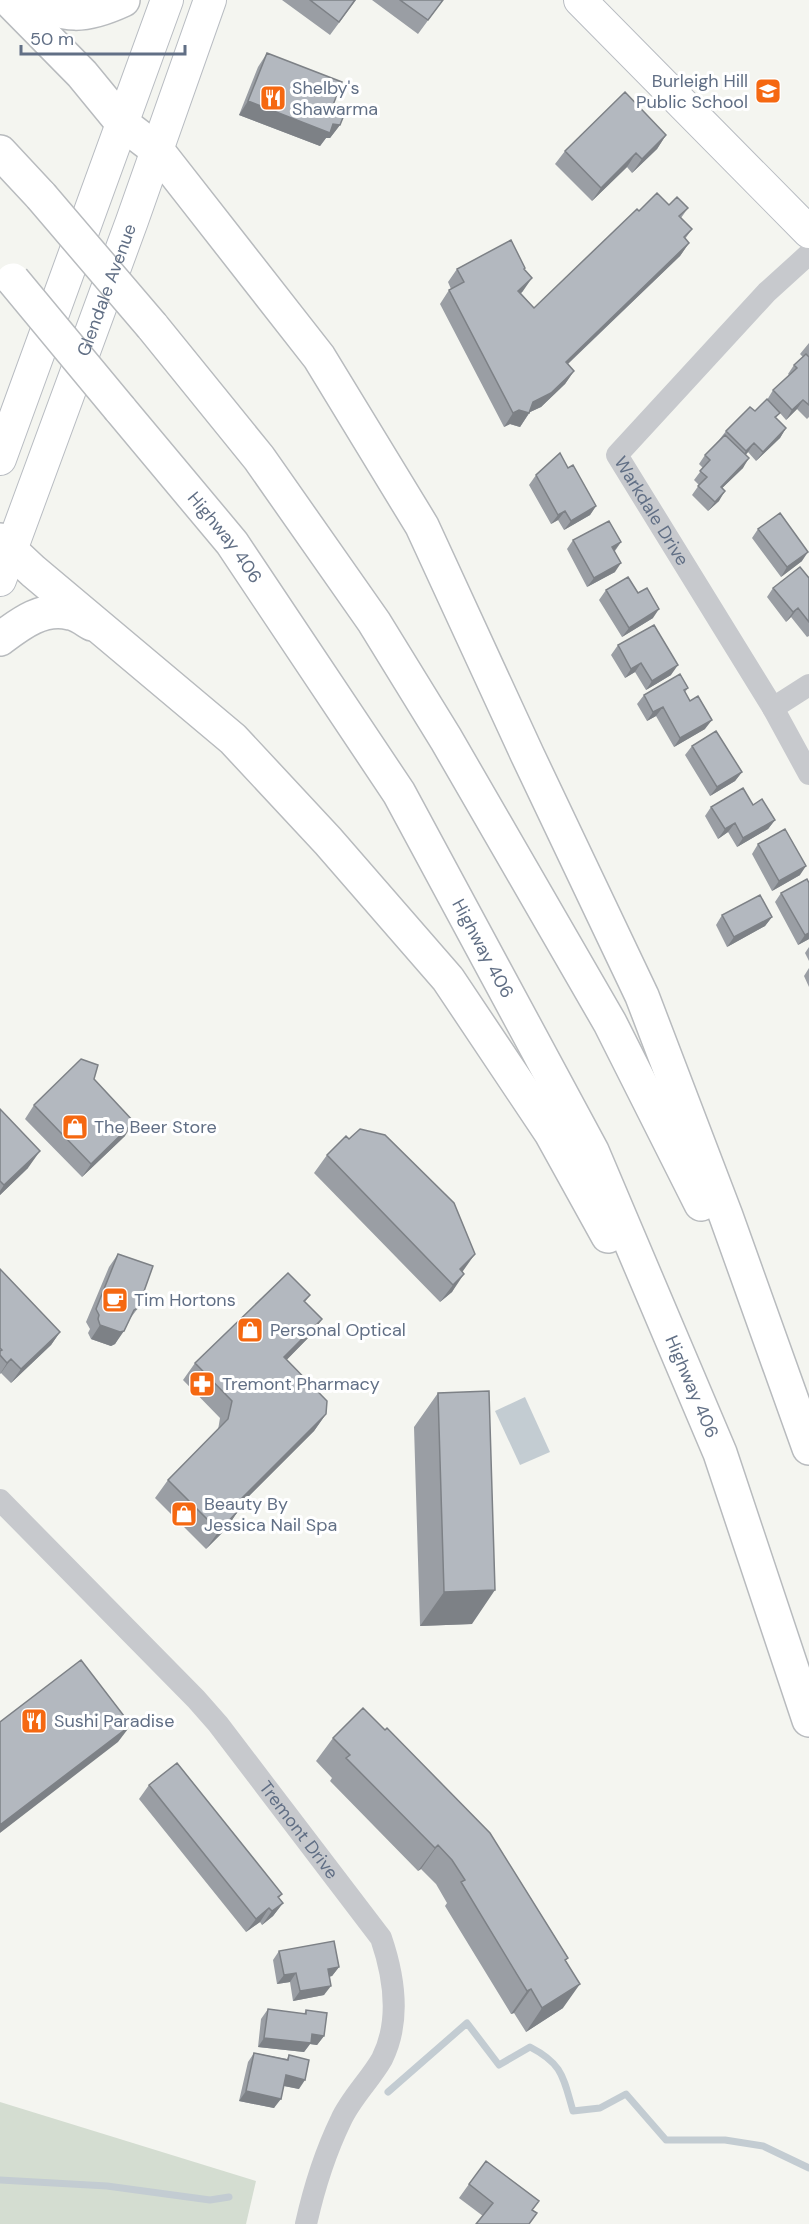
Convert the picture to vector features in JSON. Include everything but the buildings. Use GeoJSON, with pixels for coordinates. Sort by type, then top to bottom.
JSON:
{"type":"FeatureCollection","features":[{"type":"Feature","properties":{"kind":"highway"},"geometry":{"type":"LineString","coordinates":[[9,0],[82,74],[123,124],[157,150],[319,357],[422,526],[642,996],[726,1216],[809,1449]]}},
{"type":"Feature","properties":{"kind":"highway"},"geometry":{"type":"LineString","coordinates":[[27,0],[58,12],[81,14],[107,8],[123,0]]}},
{"type":"Feature","properties":{"kind":"highway"},"geometry":{"type":"LineString","coordinates":[[0,152],[41,196],[152,326],[259,458],[374,622],[527,876],[610,1023],[724,1249],[809,1449]]}},
{"type":"Feature","properties":{"kind":"highway","name":"Highway 406"},"geometry":{"type":"LineString","coordinates":[[6,274],[232,543],[399,793],[592,1151],[720,1453],[809,1720]]}},
{"type":"Feature","properties":{"kind":"highway"},"geometry":{"type":"LineString","coordinates":[[5,545],[233,739],[328,841],[448,980],[551,1133],[613,1244],[720,1453]]}},
{"type":"Feature","properties":{"kind":"highway"},"geometry":{"type":"LineString","coordinates":[[0,639],[28,618],[55,612],[70,613],[109,633]]}},
{"type":"Feature","properties":{"kind":"main road"},"geometry":{"type":"LineString","coordinates":[[0,459],[167,0]]}},
{"type":"Feature","properties":{"kind":"main road","name":"Glendale Avenue"},"geometry":{"type":"LineString","coordinates":[[0,580],[5,545],[157,150],[210,0]]}},
{"type":"Feature","properties":{"kind":"main road"},"geometry":{"type":"LineString","coordinates":[[580,0],[809,232]]}},
{"type":"Feature","properties":{"kind":"street","name":"Warkdale Drive"},"geometry":{"type":"LineString","coordinates":[[809,254],[767,292],[617,455],[773,708],[809,774]]}},
{"type":"Feature","properties":{"kind":"street"},"geometry":{"type":"LineString","coordinates":[[773,708],[809,685]]}},
{"type":"Feature","properties":{"kind":"street","name":"Tremont Drive"},"geometry":{"type":"LineString","coordinates":[[0,1500],[218,1724],[381,1938],[390,1965],[394,2017],[382,2058],[342,2118],[315,2184],[306,2224]]}},
{"type":"Feature","properties":{"kind":"shaded area"},"geometry":{"type":"Polygon","coordinates":[[[525,1397],[550,1452],[520,1465],[495,1411],[525,1397]]]}},
{"type":"Feature","properties":{"kind":"shaded area"},"geometry":{"type":"Polygon","coordinates":[[[0,2102],[256,2181],[246,2224],[0,2224],[0,2102]]]}},
{"type":"Feature","properties":{"kind":"waterway"},"geometry":{"type":"LineString","coordinates":[[388,2092],[467,2023],[499,2065],[530,2047],[549,2059],[564,2080],[573,2111],[600,2108],[626,2094],[666,2140],[725,2140],[763,2146],[809,2168]]}},
{"type":"Feature","properties":{"kind":"waterway"},"geometry":{"type":"LineString","coordinates":[[0,2180],[107,2186],[210,2200],[229,2197]]}},
{"type":"Feature","properties":{"kind":"place","name":"Burleigh Hill Public School"},"geometry":{"type":"Point","coordinates":[768,91]}},
{"type":"Feature","properties":{"kind":"place","name":"Shelby's Shawarma"},"geometry":{"type":"Point","coordinates":[273,98]}},
{"type":"Feature","properties":{"kind":"place","name":"The Beer Store"},"geometry":{"type":"Point","coordinates":[75,1127]}},
{"type":"Feature","properties":{"kind":"place","name":"Tim Hortons"},"geometry":{"type":"Point","coordinates":[115,1300]}},
{"type":"Feature","properties":{"kind":"place","name":"Personal Optical"},"geometry":{"type":"Point","coordinates":[250,1330]}},
{"type":"Feature","properties":{"kind":"place","name":"Tremont Pharmacy"},"geometry":{"type":"Point","coordinates":[202,1384]}},
{"type":"Feature","properties":{"kind":"place","name":"Beauty By Jessica Nail Spa"},"geometry":{"type":"Point","coordinates":[184,1514]}},
{"type":"Feature","properties":{"kind":"place","name":"Sushi Paradise"},"geometry":{"type":"Point","coordinates":[34,1721]}}]}
